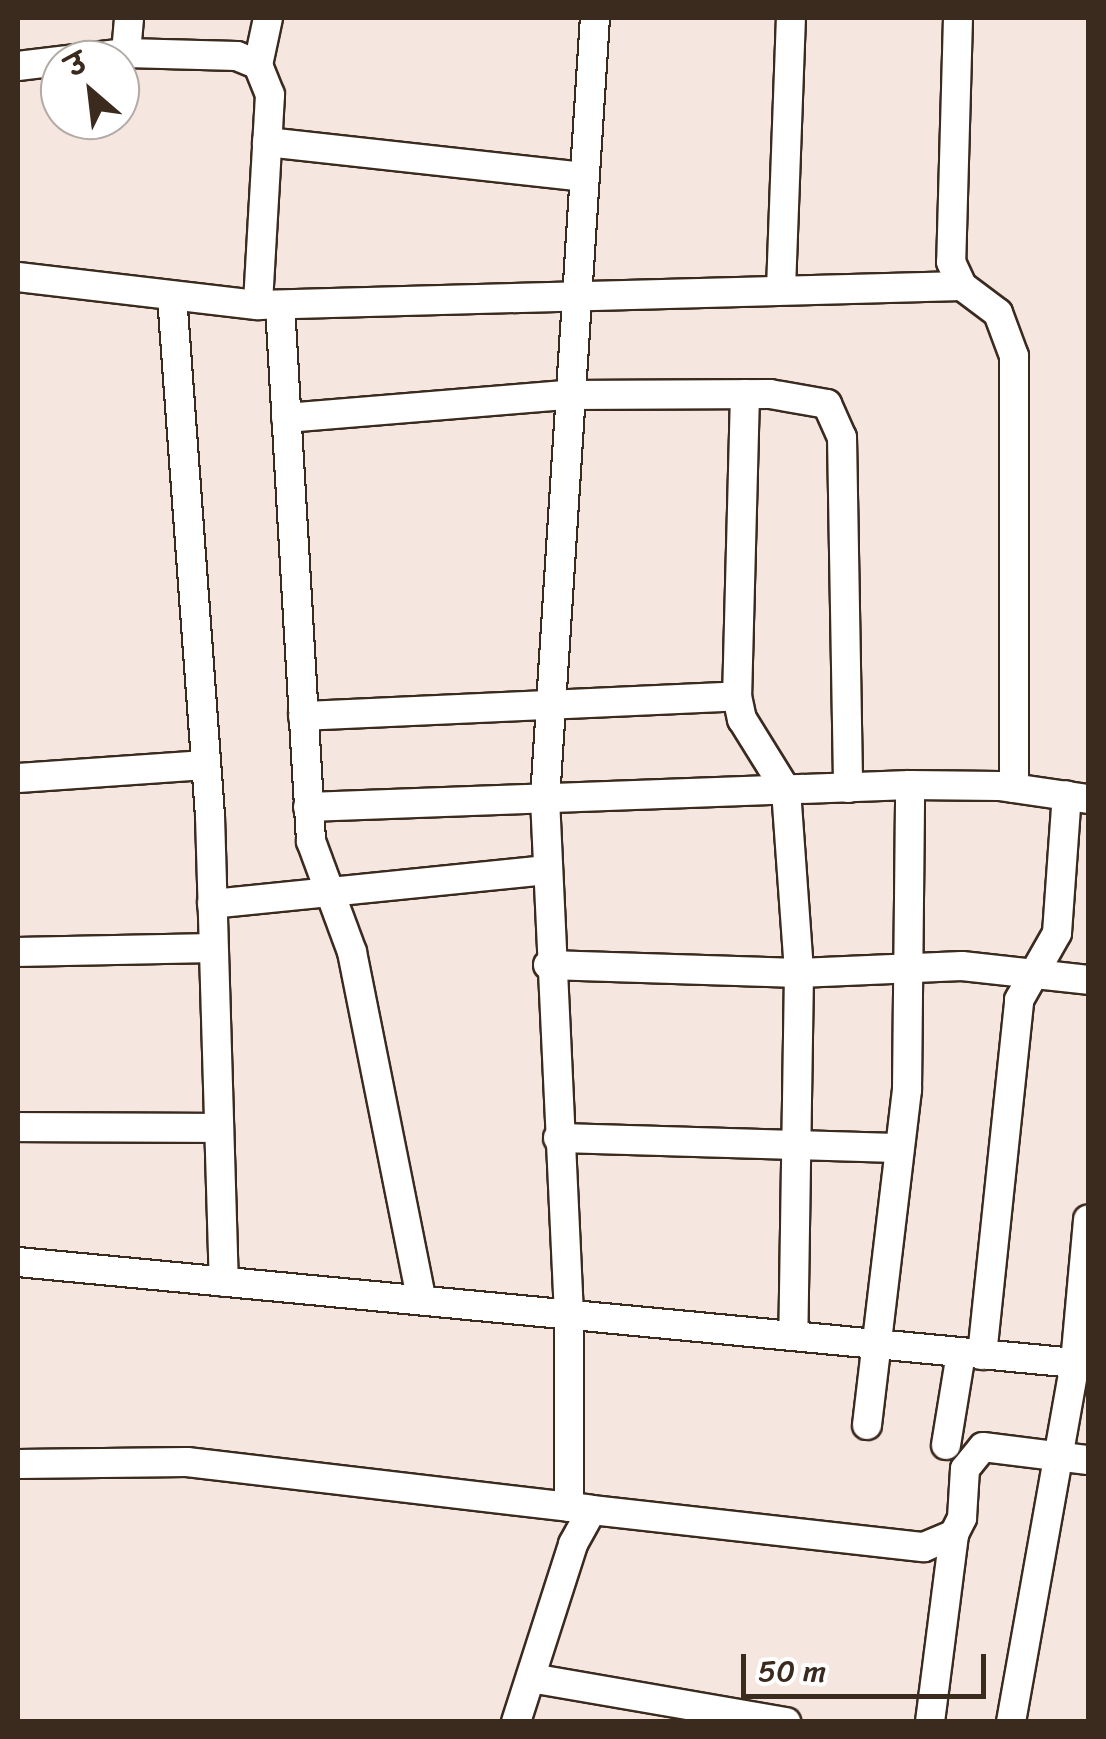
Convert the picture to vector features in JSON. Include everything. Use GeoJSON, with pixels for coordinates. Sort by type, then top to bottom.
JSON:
{"type":"FeatureCollection","features":[{"type":"Feature","properties":{"kind":"street"},"geometry":{"type":"LineString","coordinates":[[268,18],[258,65],[270,95],[269,305],[286,418],[308,807],[327,893],[352,952],[421,1298]]}},
{"type":"Feature","properties":{"kind":"street"},"geometry":{"type":"LineString","coordinates":[[516,1722],[581,1508],[548,965],[544,798],[595,18]]}},
{"type":"Feature","properties":{"kind":"street"},"geometry":{"type":"LineString","coordinates":[[781,289],[791,18]]}},
{"type":"Feature","properties":{"kind":"street"},"geometry":{"type":"LineString","coordinates":[[958,18],[949,236],[962,286]]}},
{"type":"Feature","properties":{"kind":"street"},"geometry":{"type":"LineString","coordinates":[[140,54],[236,56],[258,65]]}},
{"type":"Feature","properties":{"kind":"street"},"geometry":{"type":"LineString","coordinates":[[268,142],[583,177]]}},
{"type":"Feature","properties":{"kind":"street"},"geometry":{"type":"LineString","coordinates":[[18,277],[269,305],[574,301],[781,289],[962,286],[998,313],[1014,356],[1014,788]]}},
{"type":"Feature","properties":{"kind":"street"},"geometry":{"type":"LineString","coordinates":[[172,296],[206,765],[224,1282]]}},
{"type":"Feature","properties":{"kind":"street"},"geometry":{"type":"LineString","coordinates":[[745,394],[738,696],[742,720],[786,790],[800,973],[800,1145],[793,1336]]}},
{"type":"Feature","properties":{"kind":"street"},"geometry":{"type":"LineString","coordinates":[[286,418],[568,395],[811,397],[837,416],[848,788]]}},
{"type":"Feature","properties":{"kind":"street"},"geometry":{"type":"LineString","coordinates":[[303,716],[738,696]]}},
{"type":"Feature","properties":{"kind":"street"},"geometry":{"type":"LineString","coordinates":[[18,778],[206,765]]}},
{"type":"Feature","properties":{"kind":"street"},"geometry":{"type":"LineString","coordinates":[[866,1425],[871,1344],[898,1148],[911,971],[910,786]]}},
{"type":"Feature","properties":{"kind":"street"},"geometry":{"type":"LineString","coordinates":[[308,807],[910,786],[1014,788],[1078,797],[1057,933],[1019,1000],[972,1354],[946,1445]]}},
{"type":"Feature","properties":{"kind":"street"},"geometry":{"type":"LineString","coordinates":[[212,904],[545,870]]}},
{"type":"Feature","properties":{"kind":"street"},"geometry":{"type":"LineString","coordinates":[[18,952],[212,948]]}},
{"type":"Feature","properties":{"kind":"street"},"geometry":{"type":"LineString","coordinates":[[548,965],[800,973],[1036,972],[1088,980]]}},
{"type":"Feature","properties":{"kind":"street"},"geometry":{"type":"LineString","coordinates":[[18,1127],[218,1128]]}},
{"type":"Feature","properties":{"kind":"street"},"geometry":{"type":"LineString","coordinates":[[558,1138],[898,1148]]}},
{"type":"Feature","properties":{"kind":"street"},"geometry":{"type":"LineString","coordinates":[[1011,1722],[1075,1363],[1088,1220]]}},
{"type":"Feature","properties":{"kind":"street"},"geometry":{"type":"LineString","coordinates":[[18,1262],[1075,1363]]}},
{"type":"Feature","properties":{"kind":"street"},"geometry":{"type":"LineString","coordinates":[[930,1722],[954,1534],[971,1454],[997,1446],[1088,1460]]}},
{"type":"Feature","properties":{"kind":"street"},"geometry":{"type":"LineString","coordinates":[[18,1464],[187,1462],[924,1547],[954,1534]]}},
{"type":"Feature","properties":{"kind":"street"},"geometry":{"type":"LineString","coordinates":[[531,1678],[725,1717],[786,1722]]}}]}
